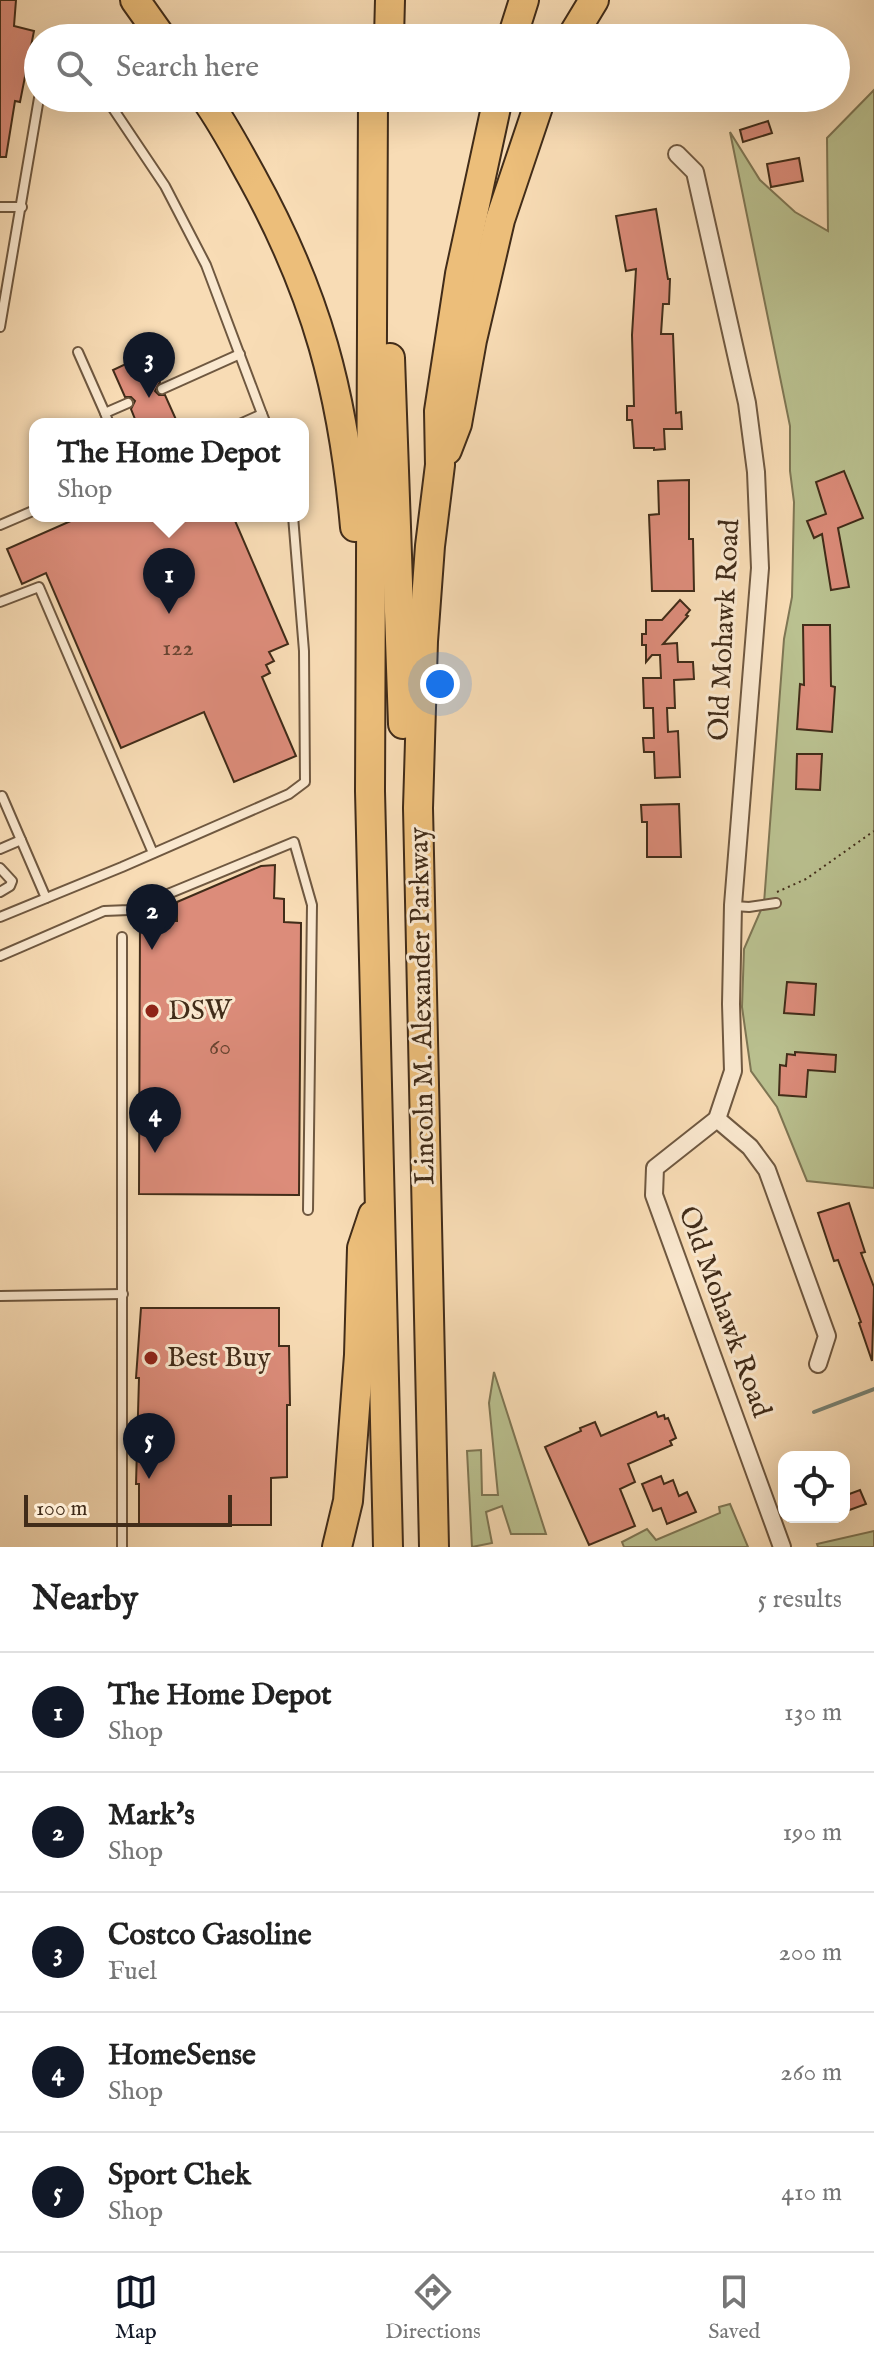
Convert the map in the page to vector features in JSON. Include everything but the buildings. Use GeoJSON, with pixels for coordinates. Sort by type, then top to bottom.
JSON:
{"type":"FeatureCollection","features":[{"type":"Feature","properties":{"kind":"highway"},"geometry":{"type":"LineString","coordinates":[[135,0],[152,24]]}},
{"type":"Feature","properties":{"kind":"highway"},"geometry":{"type":"LineString","coordinates":[[373,0],[373,24]]}},
{"type":"Feature","properties":{"kind":"highway"},"geometry":{"type":"LineString","coordinates":[[389,24],[390,0]]}},
{"type":"Feature","properties":{"kind":"highway"},"geometry":{"type":"LineString","coordinates":[[516,24],[524,0]]}},
{"type":"Feature","properties":{"kind":"highway"},"geometry":{"type":"LineString","coordinates":[[579,24],[594,0]]}},
{"type":"Feature","properties":{"kind":"highway"},"geometry":{"type":"LineString","coordinates":[[213,112],[263,197],[296,265],[319,324],[335,384],[346,439],[355,525],[370,791]]}},
{"type":"Feature","properties":{"kind":"highway"},"geometry":{"type":"LineString","coordinates":[[370,791],[373,112]]}},
{"type":"Feature","properties":{"kind":"highway"},"geometry":{"type":"LineString","coordinates":[[389,112],[389,325],[404,752],[418,808]]}},
{"type":"Feature","properties":{"kind":"highway"},"geometry":{"type":"LineString","coordinates":[[440,465],[439,411],[457,289],[495,112]]}},
{"type":"Feature","properties":{"kind":"highway"},"geometry":{"type":"LineString","coordinates":[[440,465],[457,424],[472,340],[500,220],[536,112]]}},
{"type":"Feature","properties":{"kind":"highway","name":"Lincoln M. Alexander Parkway"},"geometry":{"type":"LineString","coordinates":[[434,1547],[418,808],[423,641],[440,465]]}},
{"type":"Feature","properties":{"kind":"highway","name":"Lincoln M. Alexander Parkway"},"geometry":{"type":"LineString","coordinates":[[370,791],[388,1547]]}},
{"type":"Feature","properties":{"kind":"highway"},"geometry":{"type":"LineString","coordinates":[[337,1547],[348,1501],[359,1355],[362,1248],[379,1195]]}},
{"type":"Feature","properties":{"kind":"highway"},"geometry":{"type":"LineString","coordinates":[[432,1415],[444,1451],[451,1547]]}},
{"type":"Feature","properties":{"kind":"street","name":"Old Mohawk Road"},"geometry":{"type":"LineString","coordinates":[[677,154],[695,172],[704,204],[747,403],[756,472],[760,568],[733,905],[733,1071],[717,1119],[655,1168],[654,1195],[782,1547]]}},
{"type":"Feature","properties":{"kind":"street"},"geometry":{"type":"LineString","coordinates":[[717,1119],[750,1147],[767,1170],[827,1336],[818,1364]]}},
{"type":"Feature","properties":{"kind":"lane"},"geometry":{"type":"LineString","coordinates":[[0,327],[37,112]]}},
{"type":"Feature","properties":{"kind":"lane"},"geometry":{"type":"LineString","coordinates":[[115,112],[165,186],[206,265],[264,418]]}},
{"type":"Feature","properties":{"kind":"lane"},"geometry":{"type":"LineString","coordinates":[[0,207],[22,207]]}},
{"type":"Feature","properties":{"kind":"lane"},"geometry":{"type":"LineString","coordinates":[[78,352],[107,418]]}},
{"type":"Feature","properties":{"kind":"lane"},"geometry":{"type":"LineString","coordinates":[[162,389],[240,354]]}},
{"type":"Feature","properties":{"kind":"lane"},"geometry":{"type":"LineString","coordinates":[[105,413],[128,403]]}},
{"type":"Feature","properties":{"kind":"lane"},"geometry":{"type":"LineString","coordinates":[[253,418],[262,414]]}},
{"type":"Feature","properties":{"kind":"lane"},"geometry":{"type":"LineString","coordinates":[[0,525],[29,513]]}},
{"type":"Feature","properties":{"kind":"lane"},"geometry":{"type":"LineString","coordinates":[[0,917],[289,794],[305,782],[304,651],[293,522]]}},
{"type":"Feature","properties":{"kind":"lane"},"geometry":{"type":"LineString","coordinates":[[0,602],[39,587],[153,853]]}},
{"type":"Feature","properties":{"kind":"lane"},"geometry":{"type":"LineString","coordinates":[[2,796],[46,898]]}},
{"type":"Feature","properties":{"kind":"lane"},"geometry":{"type":"LineString","coordinates":[[0,849],[21,840]]}},
{"type":"Feature","properties":{"kind":"lane"},"geometry":{"type":"LineString","coordinates":[[0,956],[104,911],[129,910],[294,842],[312,905],[308,1210]]}},
{"type":"Feature","properties":{"kind":"lane"},"geometry":{"type":"LineString","coordinates":[[0,868],[12,881],[0,892]]}},
{"type":"Feature","properties":{"kind":"lane"},"geometry":{"type":"LineString","coordinates":[[733,905],[749,907],[776,903]]}},
{"type":"Feature","properties":{"kind":"lane"},"geometry":{"type":"LineString","coordinates":[[122,937],[122,1547]]}},
{"type":"Feature","properties":{"kind":"lane"},"geometry":{"type":"LineString","coordinates":[[0,1296],[123,1294]]}},
{"type":"Feature","properties":{"kind":"path"},"geometry":{"type":"LineString","coordinates":[[776,903],[777,893],[806,879],[874,831]]}},
{"type":"Feature","properties":{"kind":"green space"},"geometry":{"type":"Polygon","coordinates":[[[874,90],[874,1188],[807,1181],[777,1107],[751,1071],[742,1007],[744,949],[764,903],[784,639],[792,597],[794,502],[790,426],[730,132],[760,180],[795,212],[828,231],[827,138],[874,90]]]}},
{"type":"Feature","properties":{"kind":"green space"},"geometry":{"type":"Polygon","coordinates":[[[494,1372],[546,1534],[511,1534],[502,1506],[486,1512],[492,1543],[472,1547],[467,1451],[481,1450],[482,1495],[498,1495],[489,1403],[494,1372]]]}},
{"type":"Feature","properties":{"kind":"green space"},"geometry":{"type":"Polygon","coordinates":[[[730,1504],[748,1547],[624,1547],[622,1542],[647,1529],[656,1540],[720,1513],[719,1507],[730,1504]]]}},
{"type":"Feature","properties":{"kind":"green space"},"geometry":{"type":"Polygon","coordinates":[[[874,1531],[874,1547],[818,1547],[817,1544],[874,1531]]]}},
{"type":"Feature","properties":{"kind":"waterway"},"geometry":{"type":"LineString","coordinates":[[814,1412],[874,1389]]}},
{"type":"Feature","properties":{"kind":"place","name":"Costco Gasoline"},"geometry":{"type":"Point","coordinates":[149,398]}},
{"type":"Feature","properties":{"kind":"place","name":"The Home Depot"},"geometry":{"type":"Point","coordinates":[169,614]}},
{"type":"Feature","properties":{"kind":"place","name":"Mark's"},"geometry":{"type":"Point","coordinates":[152,950]}},
{"type":"Feature","properties":{"kind":"place","name":"DSW"},"geometry":{"type":"Point","coordinates":[152,1011]}},
{"type":"Feature","properties":{"kind":"place","name":"HomeSense"},"geometry":{"type":"Point","coordinates":[155,1153]}},
{"type":"Feature","properties":{"kind":"place","name":"Best Buy"},"geometry":{"type":"Point","coordinates":[151,1358]}},
{"type":"Feature","properties":{"kind":"place","name":"Sport Chek"},"geometry":{"type":"Point","coordinates":[149,1479]}}]}
